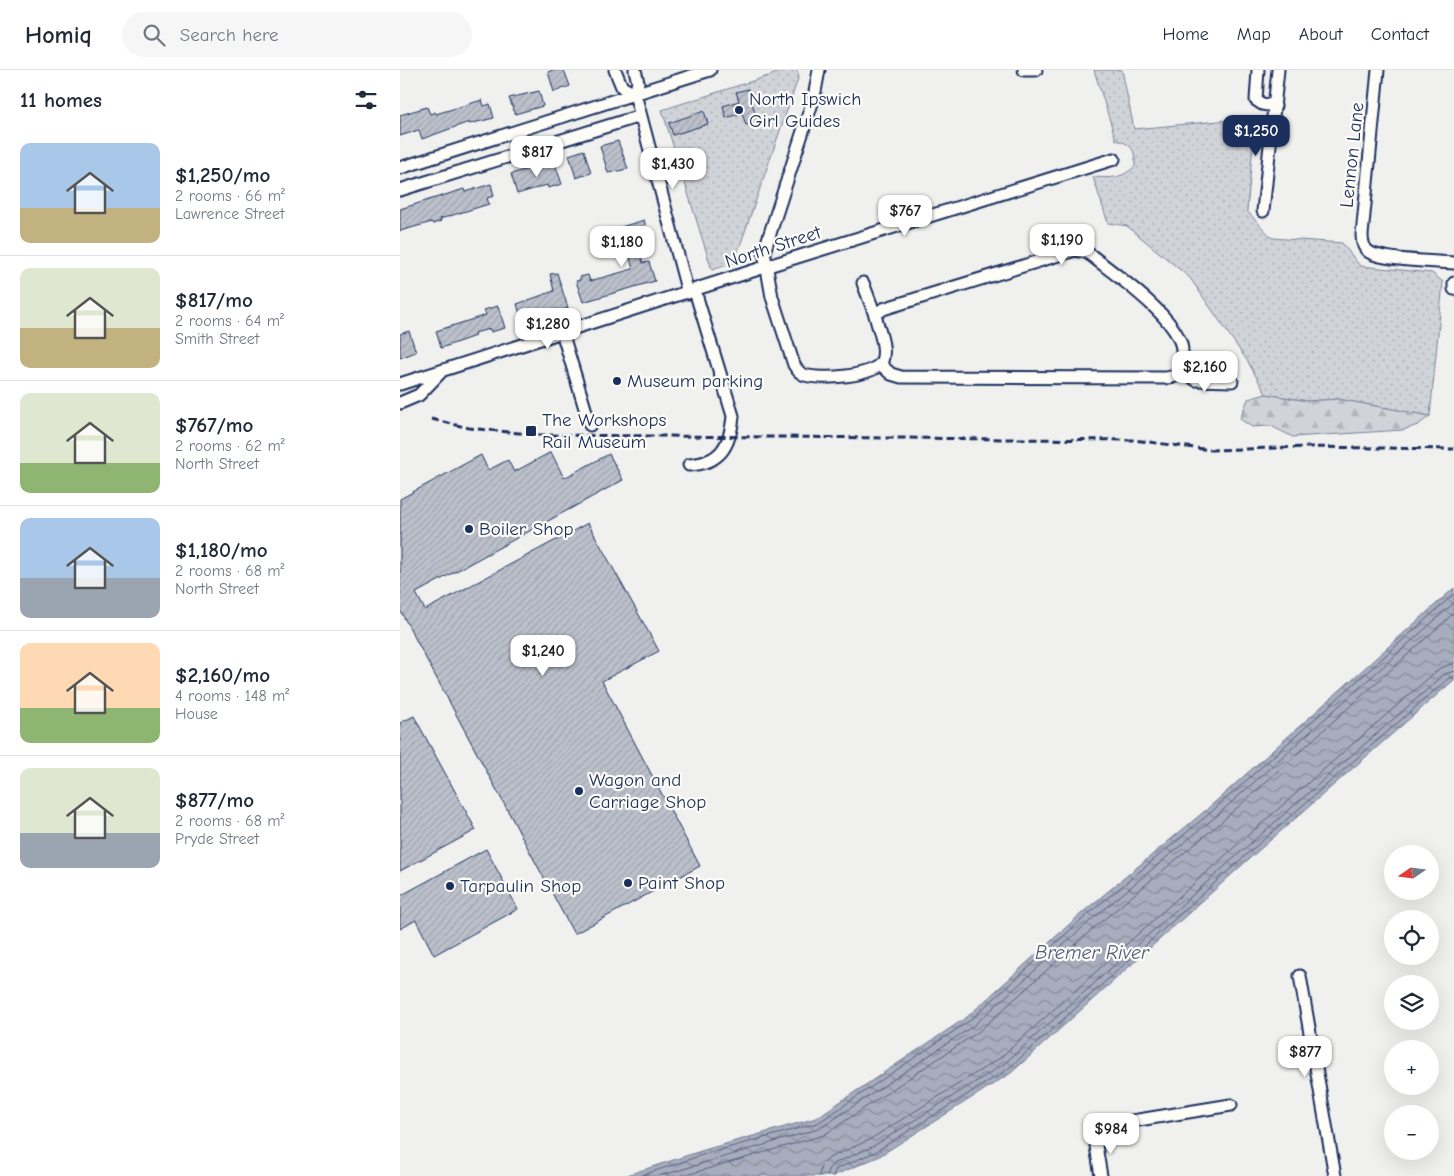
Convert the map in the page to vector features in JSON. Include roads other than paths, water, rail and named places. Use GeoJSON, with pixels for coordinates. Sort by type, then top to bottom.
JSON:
{"type":"FeatureCollection","features":[{"type":"Feature","properties":{"kind":"street"},"geometry":{"type":"LineString","coordinates":[[615,70],[622,87],[635,94]]}},
{"type":"Feature","properties":{"kind":"street"},"geometry":{"type":"LineString","coordinates":[[635,70],[638,82],[635,94],[640,116],[691,292],[732,409],[733,419],[726,442],[719,456],[712,461],[689,465]]}},
{"type":"Feature","properties":{"kind":"street"},"geometry":{"type":"LineString","coordinates":[[400,168],[710,70]]}},
{"type":"Feature","properties":{"kind":"street"},"geometry":{"type":"LineString","coordinates":[[819,70],[814,96],[766,244],[765,267],[772,297],[794,365],[800,373],[813,376],[849,376],[880,364]]}},
{"type":"Feature","properties":{"kind":"street"},"geometry":{"type":"LineString","coordinates":[[1024,70],[1036,70]]}},
{"type":"Feature","properties":{"kind":"street"},"geometry":{"type":"LineString","coordinates":[[1258,70],[1256,100],[1262,104],[1274,106]]}},
{"type":"Feature","properties":{"kind":"street"},"geometry":{"type":"LineString","coordinates":[[1263,211],[1278,70]]}},
{"type":"Feature","properties":{"kind":"street","name":"Lennon Lane"},"geometry":{"type":"LineString","coordinates":[[1378,70],[1362,235],[1363,244],[1369,252],[1381,257],[1454,263]]}},
{"type":"Feature","properties":{"kind":"street"},"geometry":{"type":"LineString","coordinates":[[400,190],[640,116]]}},
{"type":"Feature","properties":{"kind":"street","name":"North Street"},"geometry":{"type":"LineString","coordinates":[[400,384],[765,267],[1114,159]]}},
{"type":"Feature","properties":{"kind":"street"},"geometry":{"type":"LineString","coordinates":[[875,315],[895,304],[1070,250],[1081,250],[1092,256],[1162,315],[1180,341],[1183,350],[1181,375]]}},
{"type":"Feature","properties":{"kind":"street"},"geometry":{"type":"LineString","coordinates":[[863,283],[875,315],[884,352],[880,364]]}},
{"type":"Feature","properties":{"kind":"street"},"geometry":{"type":"LineString","coordinates":[[1454,283],[1454,289]]}},
{"type":"Feature","properties":{"kind":"street"},"geometry":{"type":"LineString","coordinates":[[562,332],[590,425]]}},
{"type":"Feature","properties":{"kind":"street"},"geometry":{"type":"LineString","coordinates":[[880,364],[890,374],[901,377],[1166,378],[1186,374],[1196,380],[1232,380]]}},
{"type":"Feature","properties":{"kind":"street","name":"North Street"},"geometry":{"type":"LineString","coordinates":[[400,403],[419,395],[444,370]]}},
{"type":"Feature","properties":{"kind":"street"},"geometry":{"type":"LineString","coordinates":[[1300,976],[1335,1176]]}},
{"type":"Feature","properties":{"kind":"street"},"geometry":{"type":"LineString","coordinates":[[1101,1176],[1096,1146],[1104,1129],[1120,1123],[1231,1105]]}},
{"type":"Feature","properties":{"kind":"water","name":"Bremer River"},"geometry":{"type":"Polygon","coordinates":[[[1454,588],[1454,680],[1250,858],[1011,1073],[878,1157],[833,1176],[624,1176],[704,1150],[816,1118],[967,1017],[1083,912],[1206,810],[1454,588]]]}},
{"type":"Feature","properties":{"kind":"railway"},"geometry":{"type":"LineString","coordinates":[[431,419],[469,428],[538,435],[1133,440],[1211,450],[1306,447],[1454,449]]}},
{"type":"Feature","properties":{"kind":"place","name":"North Ipswich Girl Guides"},"geometry":{"type":"Point","coordinates":[739,110]}},
{"type":"Feature","properties":{"kind":"place","name":"Museum parking"},"geometry":{"type":"Point","coordinates":[617,381]}},
{"type":"Feature","properties":{"kind":"place","name":"The Workshops Rail Museum"},"geometry":{"type":"Point","coordinates":[531,431]}},
{"type":"Feature","properties":{"kind":"place","name":"Boiler Shop"},"geometry":{"type":"Point","coordinates":[469,529]}},
{"type":"Feature","properties":{"kind":"place","name":"Wagon and Carriage Shop"},"geometry":{"type":"Point","coordinates":[579,791]}},
{"type":"Feature","properties":{"kind":"place","name":"Paint Shop"},"geometry":{"type":"Point","coordinates":[628,883]}},
{"type":"Feature","properties":{"kind":"place","name":"Tarpaulin Shop"},"geometry":{"type":"Point","coordinates":[450,886]}}]}
